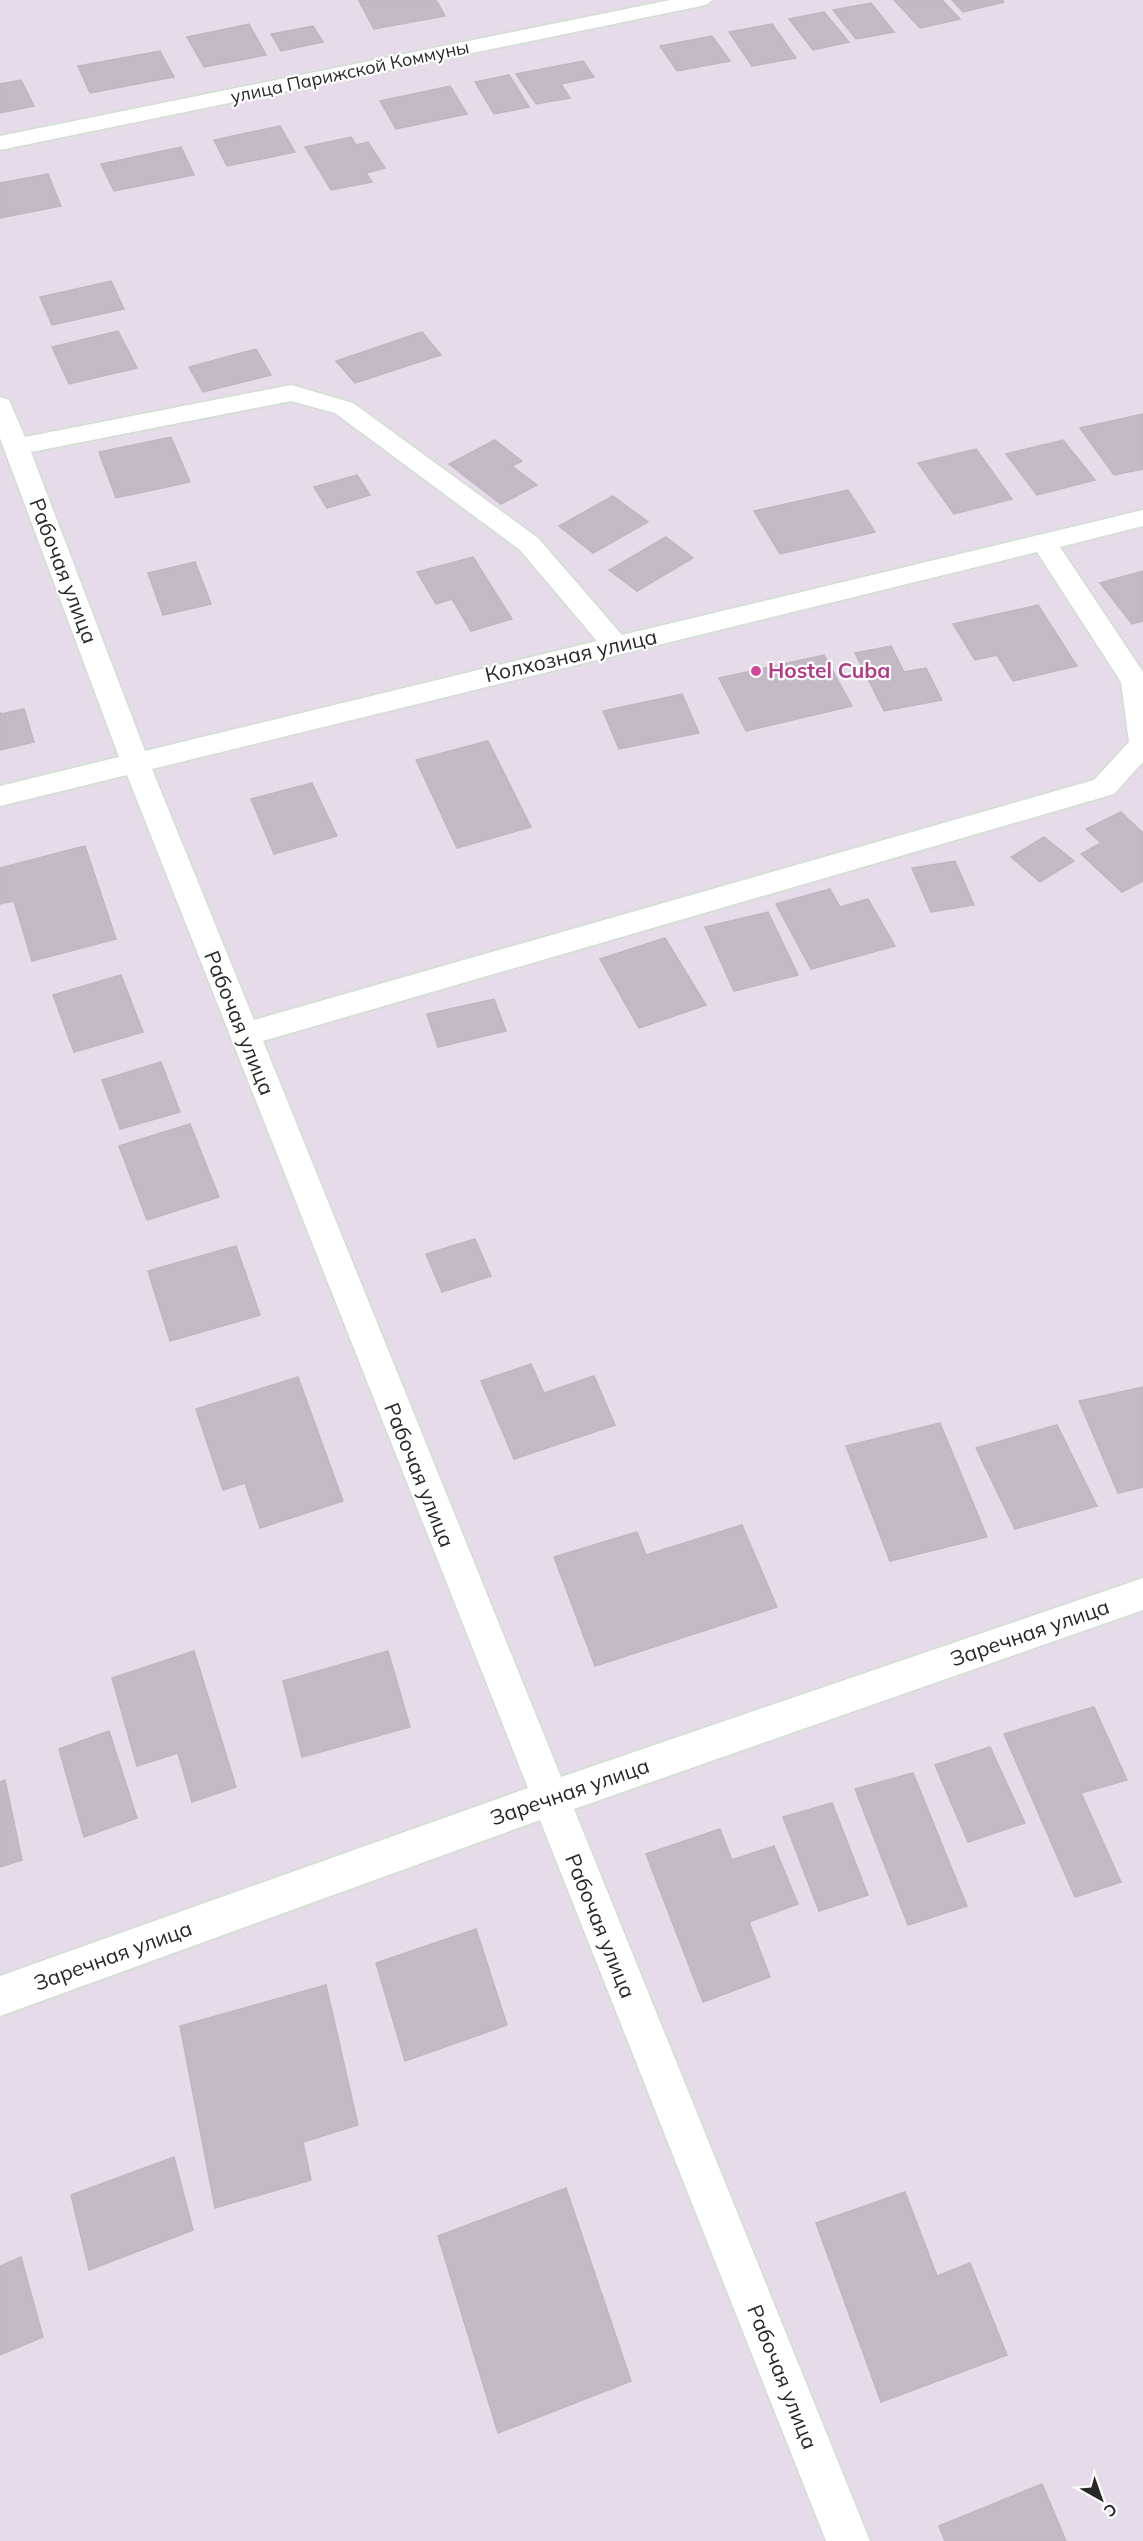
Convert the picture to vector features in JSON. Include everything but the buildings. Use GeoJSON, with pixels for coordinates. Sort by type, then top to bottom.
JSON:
{"type":"FeatureCollection","features":[{"type":"Feature","properties":{"kind":"street","name":"улица Парижской Коммуны"},"geometry":{"type":"LineString","coordinates":[[0,143],[701,0]]}},
{"type":"Feature","properties":{"kind":"street"},"geometry":{"type":"LineString","coordinates":[[16,447],[291,393],[344,408],[529,544],[616,646]]}},
{"type":"Feature","properties":{"kind":"street","name":"Рабочая улица"},"geometry":{"type":"LineString","coordinates":[[0,405],[135,761],[848,2541]]}},
{"type":"Feature","properties":{"kind":"street","name":"Колхозная улица"},"geometry":{"type":"LineString","coordinates":[[0,796],[135,761],[1143,518]]}},
{"type":"Feature","properties":{"kind":"street"},"geometry":{"type":"LineString","coordinates":[[244,1035],[1104,787],[1143,744],[1135,681],[1044,543]]}},
{"type":"Feature","properties":{"kind":"street","name":"Заречная улица"},"geometry":{"type":"LineString","coordinates":[[0,1996],[549,1799],[1143,1594]]}},
{"type":"Feature","properties":{"kind":"place","name":"Hostel Cuba"},"geometry":{"type":"Point","coordinates":[756,671]}}]}
